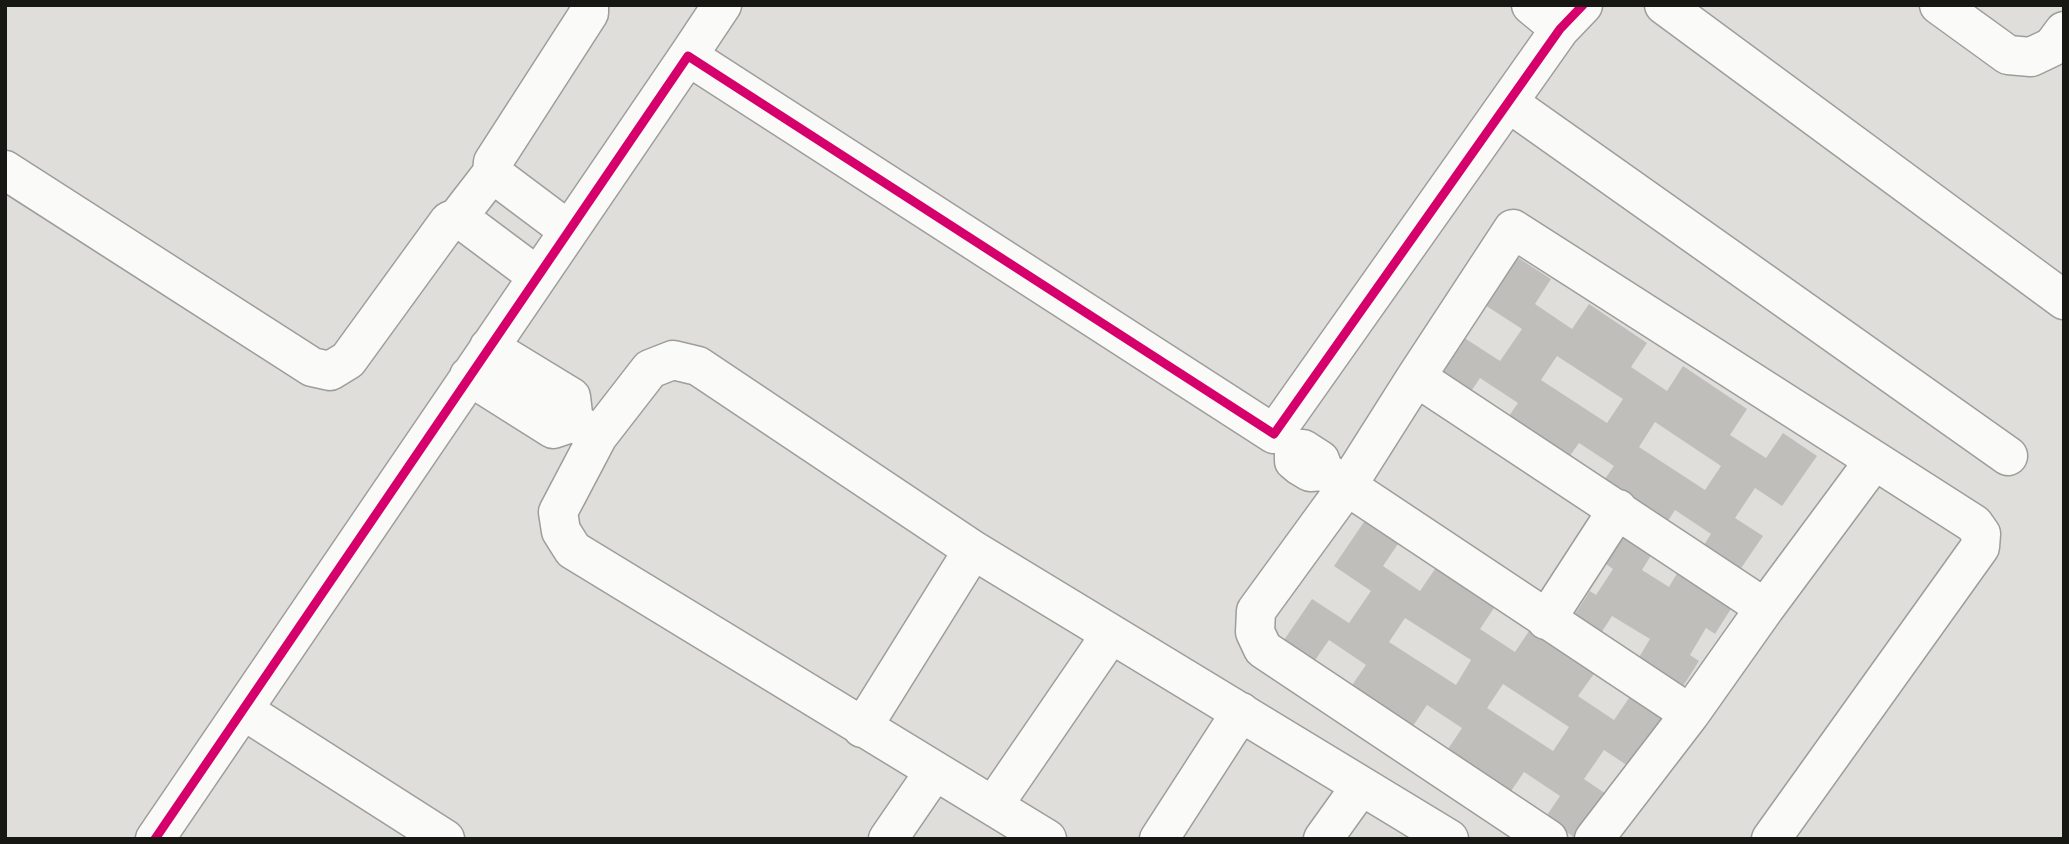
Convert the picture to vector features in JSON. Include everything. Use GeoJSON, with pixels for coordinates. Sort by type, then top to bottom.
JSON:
{"type":"FeatureCollection","features":[{"type":"Feature","properties":{"kind":"street"},"geometry":{"type":"LineString","coordinates":[[5,170],[312,367],[330,370],[348,360],[449,221],[458,217],[492,173],[493,162],[589,13],[589,5]]}},
{"type":"Feature","properties":{"kind":"street"},"geometry":{"type":"LineString","coordinates":[[155,839],[243,710],[495,372],[537,276],[722,5]]}},
{"type":"Feature","properties":{"kind":"street"},"geometry":{"type":"LineString","coordinates":[[1531,5],[1572,17],[1509,103],[1306,459],[1256,611],[1255,632],[1263,649],[1548,839]]}},
{"type":"Feature","properties":{"kind":"street"},"geometry":{"type":"LineString","coordinates":[[1664,5],[2064,300]]}},
{"type":"Feature","properties":{"kind":"street"},"geometry":{"type":"LineString","coordinates":[[1939,5],[2008,55],[2031,57],[2052,47],[2064,31]]}},
{"type":"Feature","properties":{"kind":"street"},"geometry":{"type":"LineString","coordinates":[[688,56],[1306,459],[1690,715]]}},
{"type":"Feature","properties":{"kind":"street"},"geometry":{"type":"LineString","coordinates":[[1509,103],[2008,456]]}},
{"type":"Feature","properties":{"kind":"street"},"geometry":{"type":"LineString","coordinates":[[492,173],[568,230]]}},
{"type":"Feature","properties":{"kind":"street"},"geometry":{"type":"LineString","coordinates":[[458,217],[537,276]]}},
{"type":"Feature","properties":{"kind":"street"},"geometry":{"type":"LineString","coordinates":[[1306,459],[1416,377],[1513,229],[1974,524],[1980,534],[1980,547],[1772,839]]}},
{"type":"Feature","properties":{"kind":"street"},"geometry":{"type":"LineString","coordinates":[[1047,839],[573,550],[561,531],[558,512],[586,429],[650,369],[673,360],[698,366],[973,550],[1449,839]]}},
{"type":"Feature","properties":{"kind":"street"},"geometry":{"type":"LineString","coordinates":[[495,372],[553,429],[586,429]]}},
{"type":"Feature","properties":{"kind":"street"},"geometry":{"type":"LineString","coordinates":[[1416,377],[1765,608]]}},
{"type":"Feature","properties":{"kind":"street"},"geometry":{"type":"LineString","coordinates":[[1594,839],[1690,715],[1874,461]]}},
{"type":"Feature","properties":{"kind":"street"},"geometry":{"type":"LineString","coordinates":[[1546,620],[1618,509]]}},
{"type":"Feature","properties":{"kind":"street"},"geometry":{"type":"LineString","coordinates":[[862,728],[973,550]]}},
{"type":"Feature","properties":{"kind":"street"},"geometry":{"type":"LineString","coordinates":[[993,806],[1111,634]]}},
{"type":"Feature","properties":{"kind":"street"},"geometry":{"type":"LineString","coordinates":[[243,710],[444,839]]}},
{"type":"Feature","properties":{"kind":"street"},"geometry":{"type":"LineString","coordinates":[[1158,839],[1241,712]]}},
{"type":"Feature","properties":{"kind":"street"},"geometry":{"type":"LineString","coordinates":[[888,839],[934,772]]}},
{"type":"Feature","properties":{"kind":"street"},"geometry":{"type":"LineString","coordinates":[[1323,839],[1361,786]]}},
{"type":"Feature","properties":{"kind":"building"},"geometry":{"type":"Polygon","coordinates":[[[1517,257],[1551,279],[1535,304],[1572,329],[1589,304],[1647,343],[1631,367],[1667,391],[1683,366],[1747,409],[1730,435],[1766,458],[1783,433],[1817,456],[1782,506],[1755,488],[1735,518],[1763,536],[1733,580],[1697,556],[1711,534],[1675,510],[1661,532],[1597,490],[1614,466],[1579,443],[1562,467],[1502,426],[1518,403],[1480,378],[1464,402],[1433,381],[1463,337],[1500,361],[1522,329],[1485,305],[1517,257]],[[1557,356],[1541,380],[1607,423],[1623,399],[1557,356]],[[1655,422],[1639,447],[1705,490],[1721,466],[1655,422]]]}},
{"type":"Feature","properties":{"kind":"building"},"geometry":{"type":"Polygon","coordinates":[[[1366,519],[1400,541],[1383,566],[1420,591],[1437,566],[1496,605],[1480,629],[1515,652],[1531,628],[1596,671],[1578,696],[1614,720],[1631,695],[1665,717],[1631,768],[1604,750],[1584,779],[1612,798],[1577,839],[1545,818],[1560,796],[1524,772],[1509,794],[1446,752],[1462,728],[1427,705],[1411,729],[1350,688],[1366,665],[1329,640],[1313,663],[1282,643],[1312,599],[1349,623],[1371,591],[1334,566],[1366,519]],[[1405,618],[1389,642],[1456,685],[1471,660],[1405,618]],[[1503,684],[1487,708],[1553,751],[1569,727],[1503,684]]]}},
{"type":"Feature","properties":{"kind":"building"},"geometry":{"type":"Polygon","coordinates":[[[1625,535],[1653,552],[1642,570],[1669,587],[1679,570],[1734,604],[1715,634],[1706,628],[1690,655],[1699,661],[1680,691],[1635,664],[1650,639],[1612,616],[1598,638],[1571,620],[1590,591],[1596,595],[1613,569],[1606,564],[1625,535]]]}},
{"type":"Feature","properties":{"kind":"cycle path"},"geometry":{"type":"LineString","coordinates":[[155,839],[688,56],[1274,434],[1560,29],[1583,5]]}}]}
